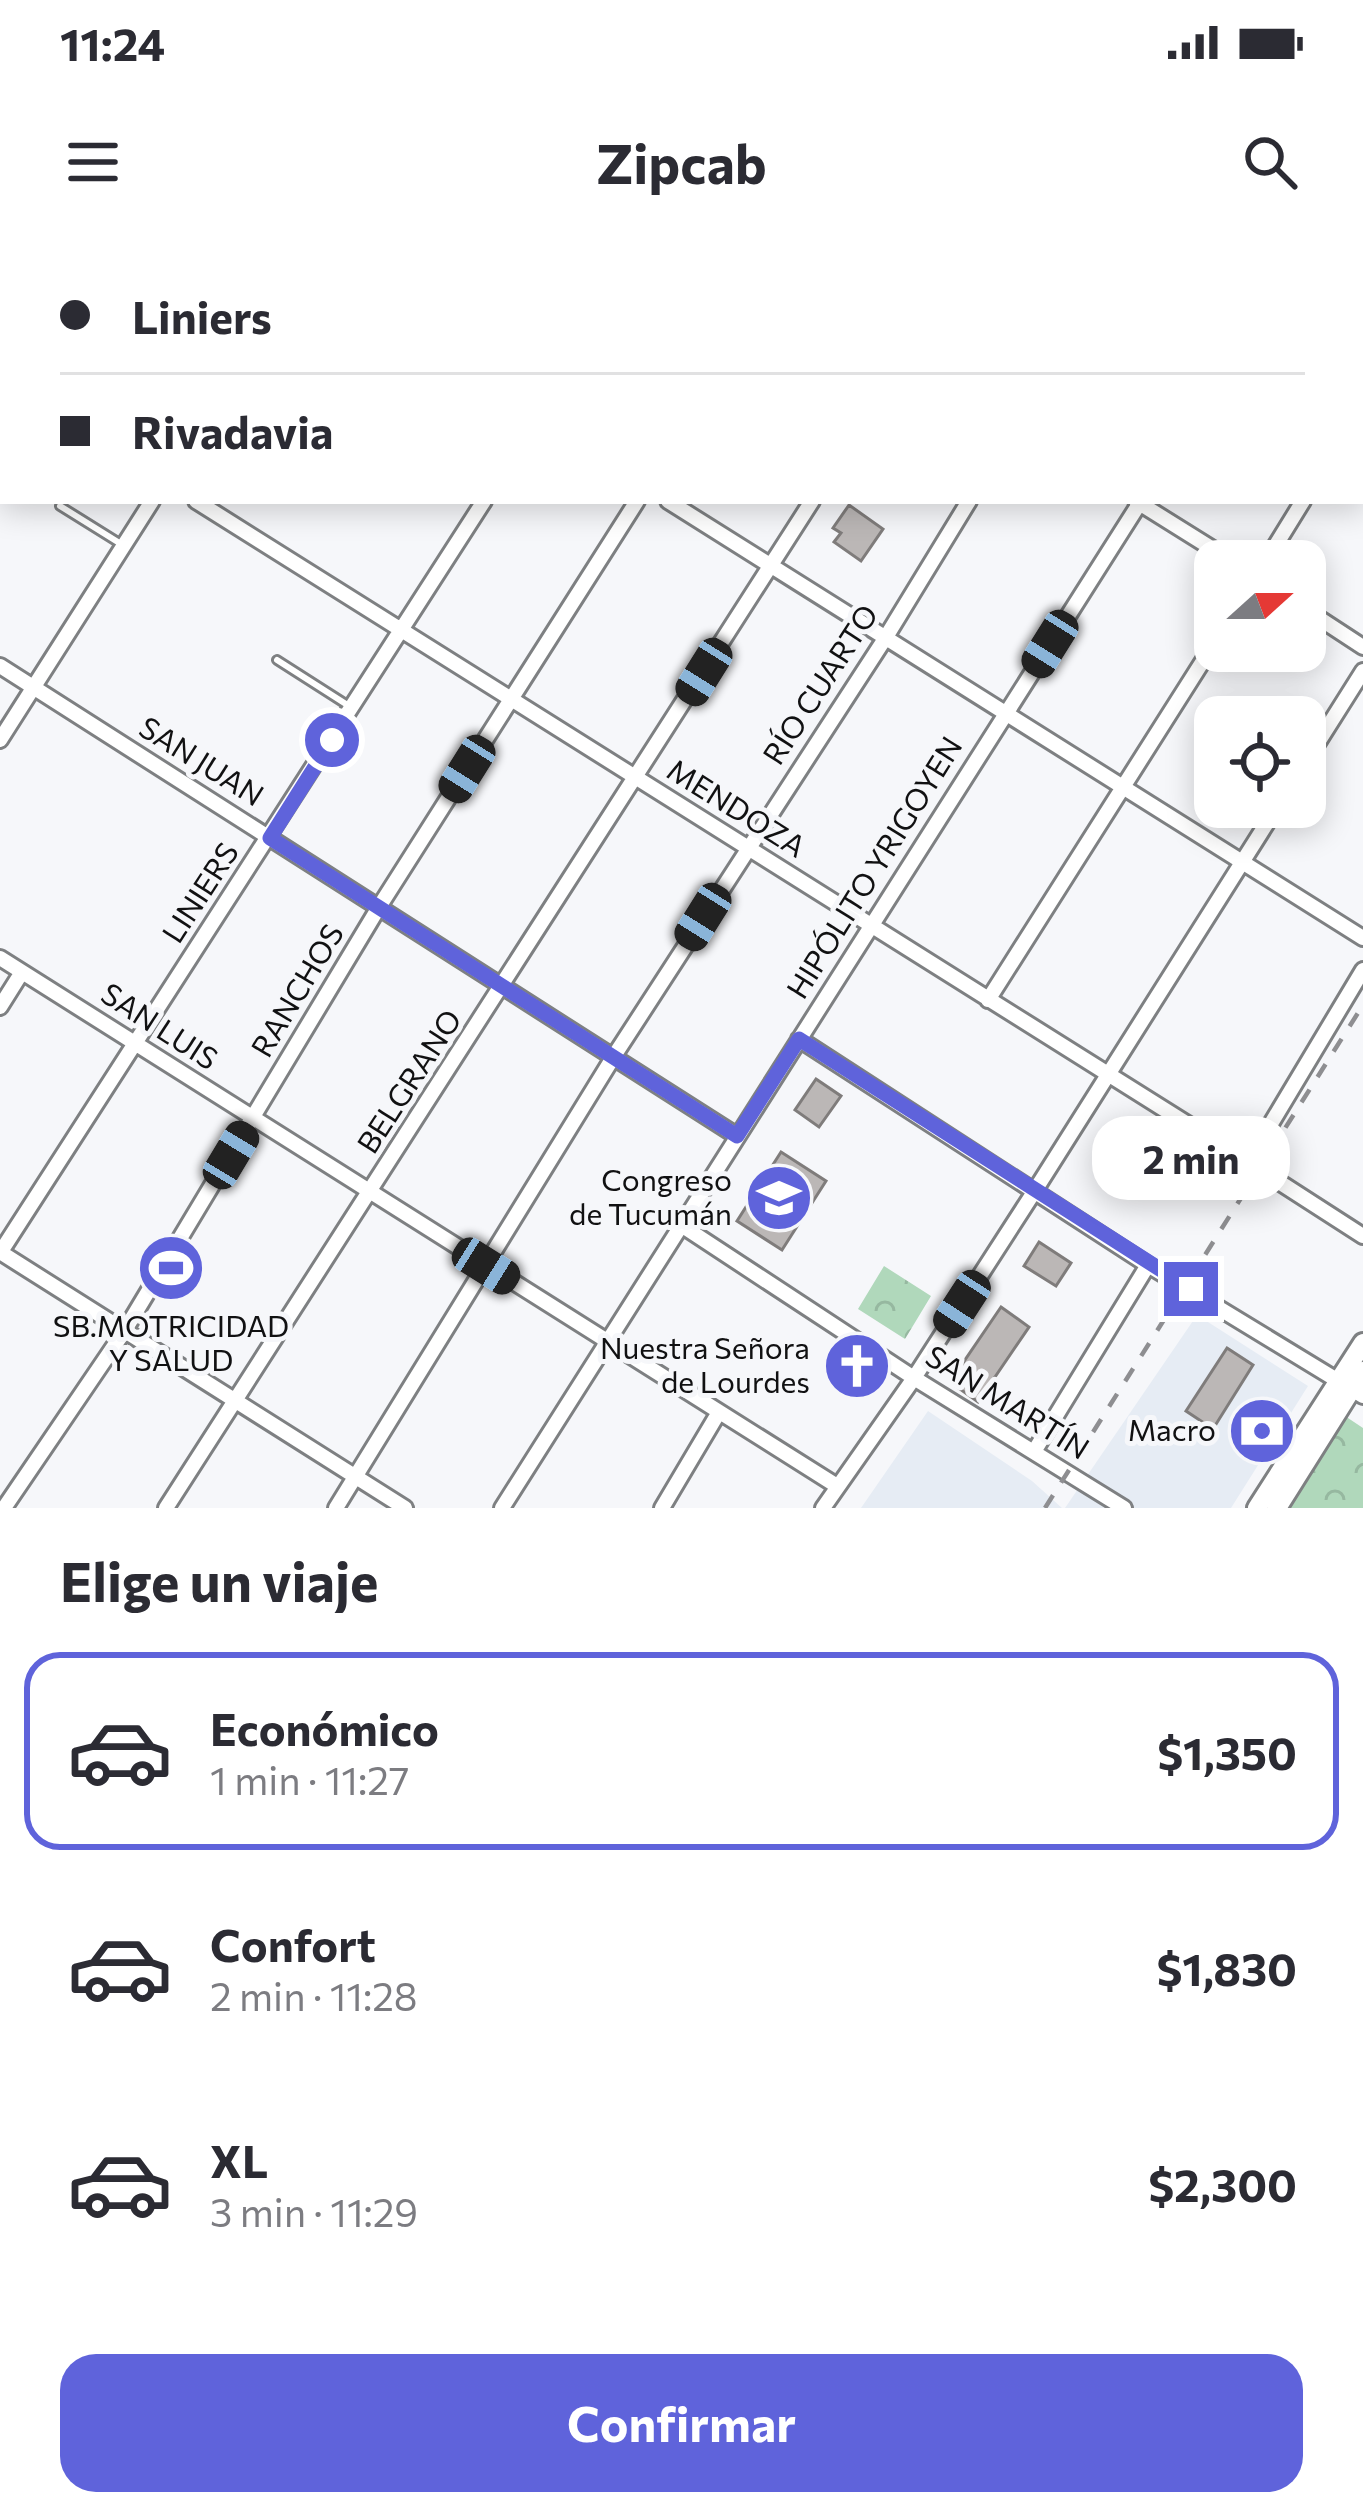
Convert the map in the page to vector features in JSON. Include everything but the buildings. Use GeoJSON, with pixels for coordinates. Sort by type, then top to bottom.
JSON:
{"type":"FeatureCollection","features":[{"type":"Feature","properties":{"kind":"main road"},"geometry":{"type":"LineString","coordinates":[[1257,1508],[1351,1389],[1363,1343]]}},
{"type":"Feature","properties":{"kind":"main road"},"geometry":{"type":"LineString","coordinates":[[1277,1508],[1363,1371]]}},
{"type":"Feature","properties":{"kind":"street"},"geometry":{"type":"LineString","coordinates":[[0,740],[150,504]]}},
{"type":"Feature","properties":{"kind":"street","name":"MENDOZA"},"geometry":{"type":"LineString","coordinates":[[201,504],[1248,1162],[1363,970]]}},
{"type":"Feature","properties":{"kind":"street","name":"LINIERS"},"geometry":{"type":"LineString","coordinates":[[0,1252],[482,504]]}},
{"type":"Feature","properties":{"kind":"street","name":"RANCHOS"},"geometry":{"type":"LineString","coordinates":[[4,1508],[125,1330],[380,907],[635,504]]}},
{"type":"Feature","properties":{"kind":"street"},"geometry":{"type":"LineString","coordinates":[[673,504],[1363,938]]}},
{"type":"Feature","properties":{"kind":"street","name":"BELGRANO"},"geometry":{"type":"LineString","coordinates":[[166,1508],[810,504]]}},
{"type":"Feature","properties":{"kind":"street","name":"RÍO CUARTO"},"geometry":{"type":"LineString","coordinates":[[336,1508],[614,1056],[967,504]]}},
{"type":"Feature","properties":{"kind":"street","name":"HIPÓLITO YRIGOYEN"},"geometry":{"type":"LineString","coordinates":[[502,1508],[1138,504]]}},
{"type":"Feature","properties":{"kind":"street"},"geometry":{"type":"LineString","coordinates":[[1142,504],[1199,540]]}},
{"type":"Feature","properties":{"kind":"street"},"geometry":{"type":"LineString","coordinates":[[1279,540],[1301,504]]}},
{"type":"Feature","properties":{"kind":"street"},"geometry":{"type":"LineString","coordinates":[[1326,622],[1363,646]]}},
{"type":"Feature","properties":{"kind":"street","name":"SAN JUAN"},"geometry":{"type":"LineString","coordinates":[[0,666],[737,1136]]}},
{"type":"Feature","properties":{"kind":"street"},"geometry":{"type":"LineString","coordinates":[[1326,730],[1363,671]]}},
{"type":"Feature","properties":{"kind":"street"},"geometry":{"type":"LineString","coordinates":[[988,1000],[1196,672]]}},
{"type":"Feature","properties":{"kind":"street"},"geometry":{"type":"LineString","coordinates":[[823,1508],[914,1378],[1264,828]]}},
{"type":"Feature","properties":{"kind":"street","name":"SAN LUIS"},"geometry":{"type":"LineString","coordinates":[[0,958],[837,1486]]}},
{"type":"Feature","properties":{"kind":"street"},"geometry":{"type":"LineString","coordinates":[[0,1006],[22,972]]}},
{"type":"Feature","properties":{"kind":"street"},"geometry":{"type":"LineString","coordinates":[[799,1039],[1148,1265],[1351,1389]]}},
{"type":"Feature","properties":{"kind":"street"},"geometry":{"type":"LineString","coordinates":[[1276,1180],[1363,1236]]}},
{"type":"Feature","properties":{"kind":"street","name":"SAN MARTÍN"},"geometry":{"type":"LineString","coordinates":[[681,1225],[1124,1508]]}},
{"type":"Feature","properties":{"kind":"street"},"geometry":{"type":"LineString","coordinates":[[0,1252],[405,1508]]}},
{"type":"Feature","properties":{"kind":"street"},"geometry":{"type":"LineString","coordinates":[[1035,1450],[1148,1265]]}},
{"type":"Feature","properties":{"kind":"street"},"geometry":{"type":"LineString","coordinates":[[662,1508],[719,1412]]}},
{"type":"Feature","properties":{"kind":"lane"},"geometry":{"type":"LineString","coordinates":[[60,506],[124,546]]}},
{"type":"Feature","properties":{"kind":"lane"},"geometry":{"type":"LineString","coordinates":[[277,660],[352,708]]}},
{"type":"Feature","properties":{"kind":"shaded area"},"geometry":{"type":"Polygon","coordinates":[[[1197,1315],[1308,1386],[1231,1508],[1065,1508],[1197,1315]]]}},
{"type":"Feature","properties":{"kind":"shaded area"},"geometry":{"type":"Polygon","coordinates":[[[928,1411],[1032,1481],[1062,1508],[861,1508],[928,1411]]]}},
{"type":"Feature","properties":{"kind":"green space"},"geometry":{"type":"Polygon","coordinates":[[[884,1266],[931,1296],[905,1339],[858,1309],[884,1266]]]}},
{"type":"Feature","properties":{"kind":"green space"},"geometry":{"type":"Polygon","coordinates":[[[1345,1416],[1363,1428],[1363,1508],[1286,1508],[1345,1416]]]}},
{"type":"Feature","properties":{"kind":"railway"},"geometry":{"type":"LineString","coordinates":[[1045,1508],[1363,1005]]}},
{"type":"Feature","properties":{"kind":"place","name":"Congreso de Tucumán"},"geometry":{"type":"Point","coordinates":[779,1198]}},
{"type":"Feature","properties":{"kind":"place","name":"SB.MOTRICIDAD Y SALUD"},"geometry":{"type":"Point","coordinates":[171,1268]}},
{"type":"Feature","properties":{"kind":"place","name":"Nuestra Señora de Lourdes"},"geometry":{"type":"Point","coordinates":[857,1366]}},
{"type":"Feature","properties":{"kind":"place","name":"Macro"},"geometry":{"type":"Point","coordinates":[1262,1431]}},
{"type":"Feature","properties":{"kind":"route"},"geometry":{"type":"LineString","coordinates":[[332,740],[270,838],[737,1136],[799,1039],[1191,1289]]}}]}
